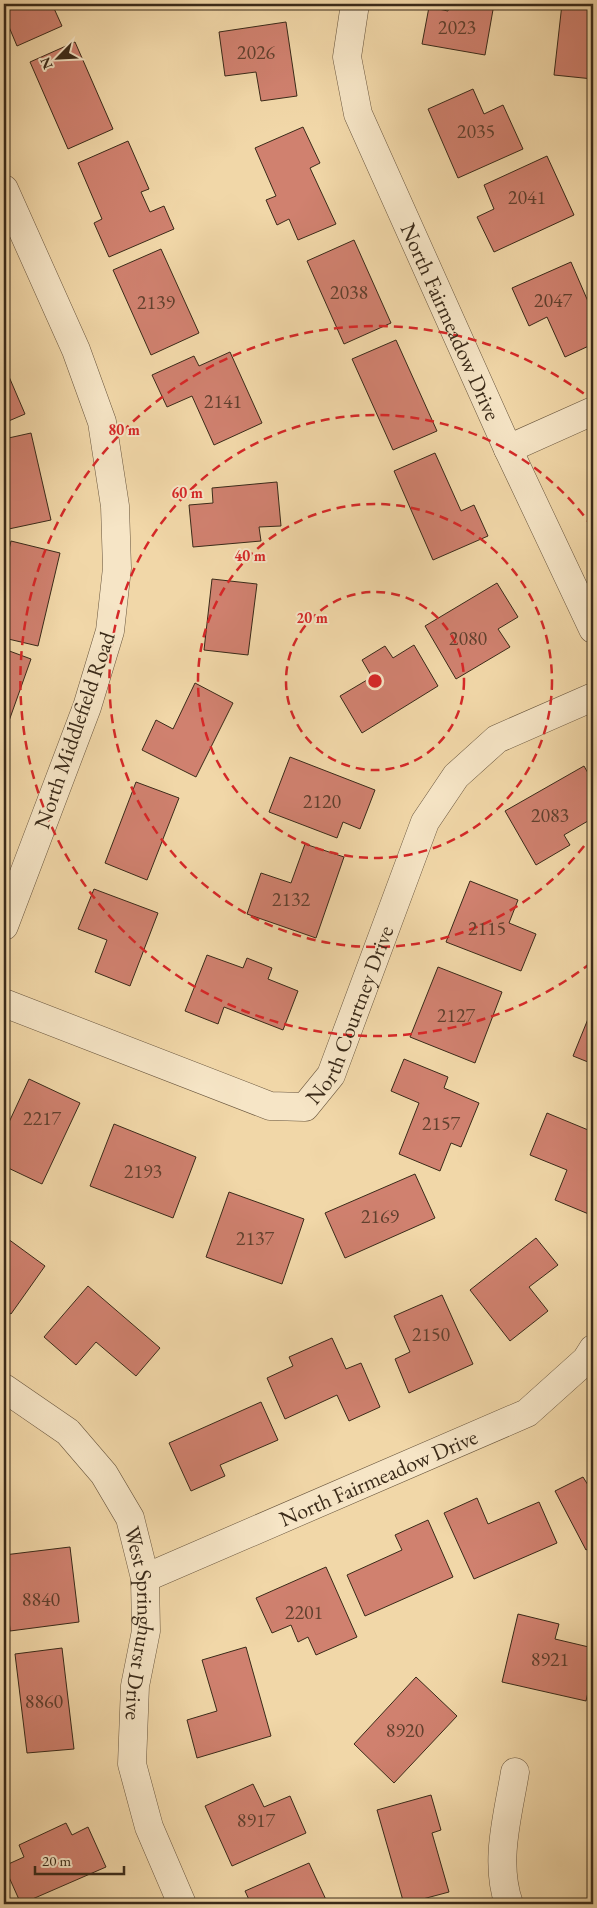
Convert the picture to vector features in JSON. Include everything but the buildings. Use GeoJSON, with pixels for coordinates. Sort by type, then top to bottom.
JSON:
{"type":"FeatureCollection","features":[{"type":"Feature","properties":{"kind":"street","name":"North Fairmeadow Drive"},"geometry":{"type":"LineString","coordinates":[[356,4],[347,57],[358,114],[508,449],[593,629]]}},
{"type":"Feature","properties":{"kind":"street","name":"North Middlefield Road"},"geometry":{"type":"LineString","coordinates":[[4,189],[76,350],[102,422],[115,506],[117,568],[110,631],[87,707],[4,926]]}},
{"type":"Feature","properties":{"kind":"street"},"geometry":{"type":"LineString","coordinates":[[508,449],[593,411]]}},
{"type":"Feature","properties":{"kind":"street","name":"North Courtney Drive"},"geometry":{"type":"LineString","coordinates":[[4,1003],[270,1106],[305,1107],[331,1075],[425,822],[456,776],[497,739],[593,697]]}},
{"type":"Feature","properties":{"kind":"street","name":"North Fairmeadow Drive"},"geometry":{"type":"LineString","coordinates":[[145,1578],[527,1413],[586,1360],[593,1349]]}},
{"type":"Feature","properties":{"kind":"street","name":"West Springhurst Drive"},"geometry":{"type":"LineString","coordinates":[[4,1388],[68,1432],[104,1474],[130,1518],[145,1578],[146,1632],[134,1686],[132,1764],[149,1827],[180,1904]]}},
{"type":"Feature","properties":{"kind":"street"},"geometry":{"type":"LineString","coordinates":[[510,1904],[503,1882],[501,1862],[515,1772]]}}]}
